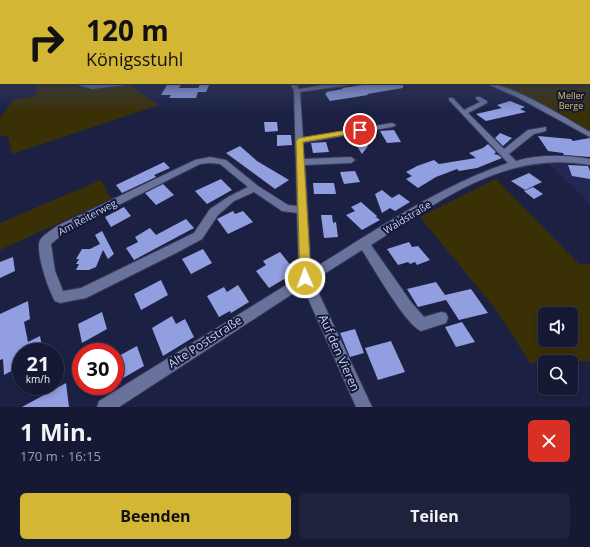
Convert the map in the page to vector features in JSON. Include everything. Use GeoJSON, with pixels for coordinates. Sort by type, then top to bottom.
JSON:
{"type":"FeatureCollection","features":[{"type":"Feature","properties":{"kind":"street"},"geometry":{"type":"LineString","coordinates":[[78,84],[92,87],[117,84]]}},
{"type":"Feature","properties":{"kind":"street"},"geometry":{"type":"LineString","coordinates":[[305,278],[301,162],[295,87],[336,84]]}},
{"type":"Feature","properties":{"kind":"street"},"geometry":{"type":"LineString","coordinates":[[490,84],[519,96],[590,135]]}},
{"type":"Feature","properties":{"kind":"street"},"geometry":{"type":"LineString","coordinates":[[463,112],[485,102],[478,98]]}},
{"type":"Feature","properties":{"kind":"street"},"geometry":{"type":"LineString","coordinates":[[451,99],[514,164]]}},
{"type":"Feature","properties":{"kind":"street"},"geometry":{"type":"LineString","coordinates":[[299,141],[392,125]]}},
{"type":"Feature","properties":{"kind":"street"},"geometry":{"type":"LineString","coordinates":[[504,154],[531,132],[543,129]]}},
{"type":"Feature","properties":{"kind":"street","name":"Waldstraße"},"geometry":{"type":"LineString","coordinates":[[305,278],[447,193],[497,170],[514,164],[545,159],[571,159],[590,162]]}},
{"type":"Feature","properties":{"kind":"street","name":"Am Reiterweg"},"geometry":{"type":"LineString","coordinates":[[255,188],[226,203],[214,212],[198,236],[172,250],[82,294],[60,297],[55,290],[47,262],[45,242],[61,229],[198,162],[210,160],[223,162],[255,188],[286,208],[303,210]]}},
{"type":"Feature","properties":{"kind":"street"},"geometry":{"type":"LineString","coordinates":[[301,162],[350,160]]}},
{"type":"Feature","properties":{"kind":"street"},"geometry":{"type":"LineString","coordinates":[[364,243],[406,306],[421,324],[441,318]]}},
{"type":"Feature","properties":{"kind":"street","name":"Alte Poststraße"},"geometry":{"type":"LineString","coordinates":[[105,407],[305,278]]}},
{"type":"Feature","properties":{"kind":"street","name":"Auf den Vieren"},"geometry":{"type":"LineString","coordinates":[[305,278],[364,407]]}},
{"type":"Feature","properties":{"kind":"shaded area"},"geometry":{"type":"Polygon","coordinates":[[[549,164],[563,164],[590,168],[590,204],[549,164]]]}},
{"type":"Feature","properties":{"kind":"green space"},"geometry":{"type":"Polygon","coordinates":[[[38,84],[70,84],[82,89],[90,89],[107,88],[128,84],[159,105],[12,154],[8,136],[0,136],[0,118],[13,100],[35,96],[38,84]]]}},
{"type":"Feature","properties":{"kind":"green space","name":"Meller Berge"},"geometry":{"type":"Polygon","coordinates":[[[494,84],[589,84],[590,132],[521,95],[494,84]]]}},
{"type":"Feature","properties":{"kind":"green space"},"geometry":{"type":"Polygon","coordinates":[[[496,179],[579,264],[590,264],[590,361],[578,361],[578,355],[538,355],[538,363],[530,363],[497,311],[420,217],[496,179]]]}},
{"type":"Feature","properties":{"kind":"green space"},"geometry":{"type":"Polygon","coordinates":[[[101,180],[111,199],[0,250],[0,223],[101,180]]]}},
{"type":"Feature","properties":{"kind":"building"},"geometry":{"type":"Polygon","coordinates":[[[167,84],[181,84],[179,88],[198,88],[200,84],[210,84],[206,92],[198,92],[196,98],[169,98],[171,95],[161,95],[167,84]]]}},
{"type":"Feature","properties":{"kind":"building"},"geometry":{"type":"Polygon","coordinates":[[[370,84],[403,84],[403,88],[330,101],[325,94],[327,93],[326,92],[343,89],[342,88],[370,84]]]}},
{"type":"Feature","properties":{"kind":"building"},"geometry":{"type":"Polygon","coordinates":[[[510,101],[525,107],[520,109],[526,112],[486,121],[476,114],[502,108],[497,105],[510,101]]]}},
{"type":"Feature","properties":{"kind":"building"},"geometry":{"type":"Polygon","coordinates":[[[355,120],[360,127],[350,129],[345,122],[355,120]]]}},
{"type":"Feature","properties":{"kind":"building"},"geometry":{"type":"Polygon","coordinates":[[[264,122],[277,122],[278,131],[265,132],[264,122]]]}},
{"type":"Feature","properties":{"kind":"building"},"geometry":{"type":"Polygon","coordinates":[[[394,130],[401,142],[387,143],[380,131],[394,130]]]}},
{"type":"Feature","properties":{"kind":"building"},"geometry":{"type":"Polygon","coordinates":[[[500,133],[512,138],[503,146],[495,138],[500,133]]]}},
{"type":"Feature","properties":{"kind":"building"},"geometry":{"type":"Polygon","coordinates":[[[277,135],[291,135],[292,145],[277,146],[277,135]]]}},
{"type":"Feature","properties":{"kind":"building"},"geometry":{"type":"Polygon","coordinates":[[[538,136],[571,139],[573,141],[590,138],[590,157],[564,155],[563,153],[548,151],[538,136]]]}},
{"type":"Feature","properties":{"kind":"building"},"geometry":{"type":"Polygon","coordinates":[[[365,141],[368,146],[362,154],[355,143],[365,141]]]}},
{"type":"Feature","properties":{"kind":"building"},"geometry":{"type":"Polygon","coordinates":[[[326,142],[329,152],[313,153],[311,143],[326,142]]]}},
{"type":"Feature","properties":{"kind":"building"},"geometry":{"type":"Polygon","coordinates":[[[488,144],[496,152],[494,154],[502,158],[477,168],[459,171],[457,169],[436,177],[418,188],[406,179],[412,176],[406,172],[434,160],[439,164],[476,158],[469,153],[483,148],[488,144]]]}},
{"type":"Feature","properties":{"kind":"building"},"geometry":{"type":"Polygon","coordinates":[[[240,146],[257,161],[289,180],[275,189],[226,153],[240,146]]]}},
{"type":"Feature","properties":{"kind":"building"},"geometry":{"type":"Polygon","coordinates":[[[164,162],[170,168],[154,175],[156,177],[122,193],[116,185],[164,162]]]}},
{"type":"Feature","properties":{"kind":"building"},"geometry":{"type":"Polygon","coordinates":[[[568,165],[588,166],[590,171],[590,179],[572,176],[568,165]]]}},
{"type":"Feature","properties":{"kind":"building"},"geometry":{"type":"Polygon","coordinates":[[[355,171],[360,182],[344,184],[340,172],[355,171]]]}},
{"type":"Feature","properties":{"kind":"building"},"geometry":{"type":"Polygon","coordinates":[[[529,173],[542,182],[525,190],[511,181],[529,173]]]}},
{"type":"Feature","properties":{"kind":"building"},"geometry":{"type":"Polygon","coordinates":[[[221,179],[232,190],[207,204],[195,191],[221,179]]]}},
{"type":"Feature","properties":{"kind":"building"},"geometry":{"type":"Polygon","coordinates":[[[313,183],[334,183],[336,194],[314,194],[313,183]]]}},
{"type":"Feature","properties":{"kind":"building"},"geometry":{"type":"Polygon","coordinates":[[[163,184],[174,195],[156,205],[145,193],[163,184]]]}},
{"type":"Feature","properties":{"kind":"building"},"geometry":{"type":"Polygon","coordinates":[[[533,187],[543,194],[534,199],[524,191],[533,187]]]}},
{"type":"Feature","properties":{"kind":"building"},"geometry":{"type":"Polygon","coordinates":[[[382,190],[392,198],[399,194],[410,202],[395,211],[390,208],[382,213],[375,194],[382,190]]]}},
{"type":"Feature","properties":{"kind":"building"},"geometry":{"type":"Polygon","coordinates":[[[361,202],[380,220],[362,230],[346,215],[355,211],[351,207],[361,202]]]}},
{"type":"Feature","properties":{"kind":"building"},"geometry":{"type":"Polygon","coordinates":[[[124,207],[131,216],[111,227],[105,217],[124,207]]]}},
{"type":"Feature","properties":{"kind":"building"},"geometry":{"type":"Polygon","coordinates":[[[233,211],[235,214],[243,211],[253,222],[228,234],[217,219],[233,211]]]}},
{"type":"Feature","properties":{"kind":"building"},"geometry":{"type":"Polygon","coordinates":[[[321,215],[332,215],[333,223],[336,222],[338,237],[324,238],[321,215]]]}},
{"type":"Feature","properties":{"kind":"building"},"geometry":{"type":"Polygon","coordinates":[[[186,219],[194,228],[134,260],[126,248],[138,242],[135,237],[150,228],[156,235],[186,219]]]}},
{"type":"Feature","properties":{"kind":"building"},"geometry":{"type":"Polygon","coordinates":[[[102,231],[114,254],[108,259],[103,250],[96,267],[89,270],[76,270],[79,264],[76,264],[79,259],[76,259],[82,249],[90,249],[100,244],[95,235],[102,231]]]}},
{"type":"Feature","properties":{"kind":"building"},"geometry":{"type":"Polygon","coordinates":[[[409,242],[412,247],[418,246],[430,260],[417,265],[415,262],[410,264],[408,262],[398,265],[387,249],[409,242]]]}},
{"type":"Feature","properties":{"kind":"building"},"geometry":{"type":"Polygon","coordinates":[[[203,249],[212,263],[191,274],[182,259],[203,249]]]}},
{"type":"Feature","properties":{"kind":"building"},"geometry":{"type":"Polygon","coordinates":[[[280,252],[296,272],[269,288],[256,271],[266,265],[263,261],[280,252]]]}},
{"type":"Feature","properties":{"kind":"building"},"geometry":{"type":"Polygon","coordinates":[[[13,257],[15,271],[0,278],[0,262],[13,257]]]}},
{"type":"Feature","properties":{"kind":"building"},"geometry":{"type":"Polygon","coordinates":[[[161,280],[168,295],[141,310],[134,294],[161,280]]]}},
{"type":"Feature","properties":{"kind":"building"},"geometry":{"type":"Polygon","coordinates":[[[436,282],[445,295],[471,289],[488,313],[459,320],[446,300],[418,307],[407,289],[436,282]]]}},
{"type":"Feature","properties":{"kind":"building"},"geometry":{"type":"Polygon","coordinates":[[[238,285],[249,302],[231,313],[230,311],[219,317],[207,296],[224,287],[227,292],[238,285]]]}},
{"type":"Feature","properties":{"kind":"building"},"geometry":{"type":"Polygon","coordinates":[[[28,301],[30,319],[24,322],[28,342],[40,336],[41,343],[12,343],[12,371],[4,375],[3,359],[0,360],[0,314],[28,301]]]}},
{"type":"Feature","properties":{"kind":"building"},"geometry":{"type":"Polygon","coordinates":[[[102,312],[107,329],[82,343],[78,324],[102,312]]]}},
{"type":"Feature","properties":{"kind":"building"},"geometry":{"type":"Polygon","coordinates":[[[172,316],[176,324],[185,319],[194,337],[163,356],[152,328],[172,316]]]}},
{"type":"Feature","properties":{"kind":"building"},"geometry":{"type":"Polygon","coordinates":[[[462,322],[475,342],[456,347],[445,327],[462,322]]]}},
{"type":"Feature","properties":{"kind":"building"},"geometry":{"type":"Polygon","coordinates":[[[355,329],[364,353],[350,357],[340,333],[355,329]]]}},
{"type":"Feature","properties":{"kind":"building"},"geometry":{"type":"Polygon","coordinates":[[[391,341],[405,372],[378,380],[365,348],[391,341]]]}},
{"type":"Feature","properties":{"kind":"building"},"geometry":{"type":"Polygon","coordinates":[[[137,346],[144,366],[124,378],[124,353],[137,346]]]}},
{"type":"Feature","properties":{"kind":"building"},"geometry":{"type":"Polygon","coordinates":[[[66,383],[69,407],[22,407],[44,395],[64,395],[64,384],[66,383]]]}},
{"type":"Feature","properties":{"kind":"route"},"geometry":{"type":"LineString","coordinates":[[305,278],[299,141],[360,130]]}}]}
